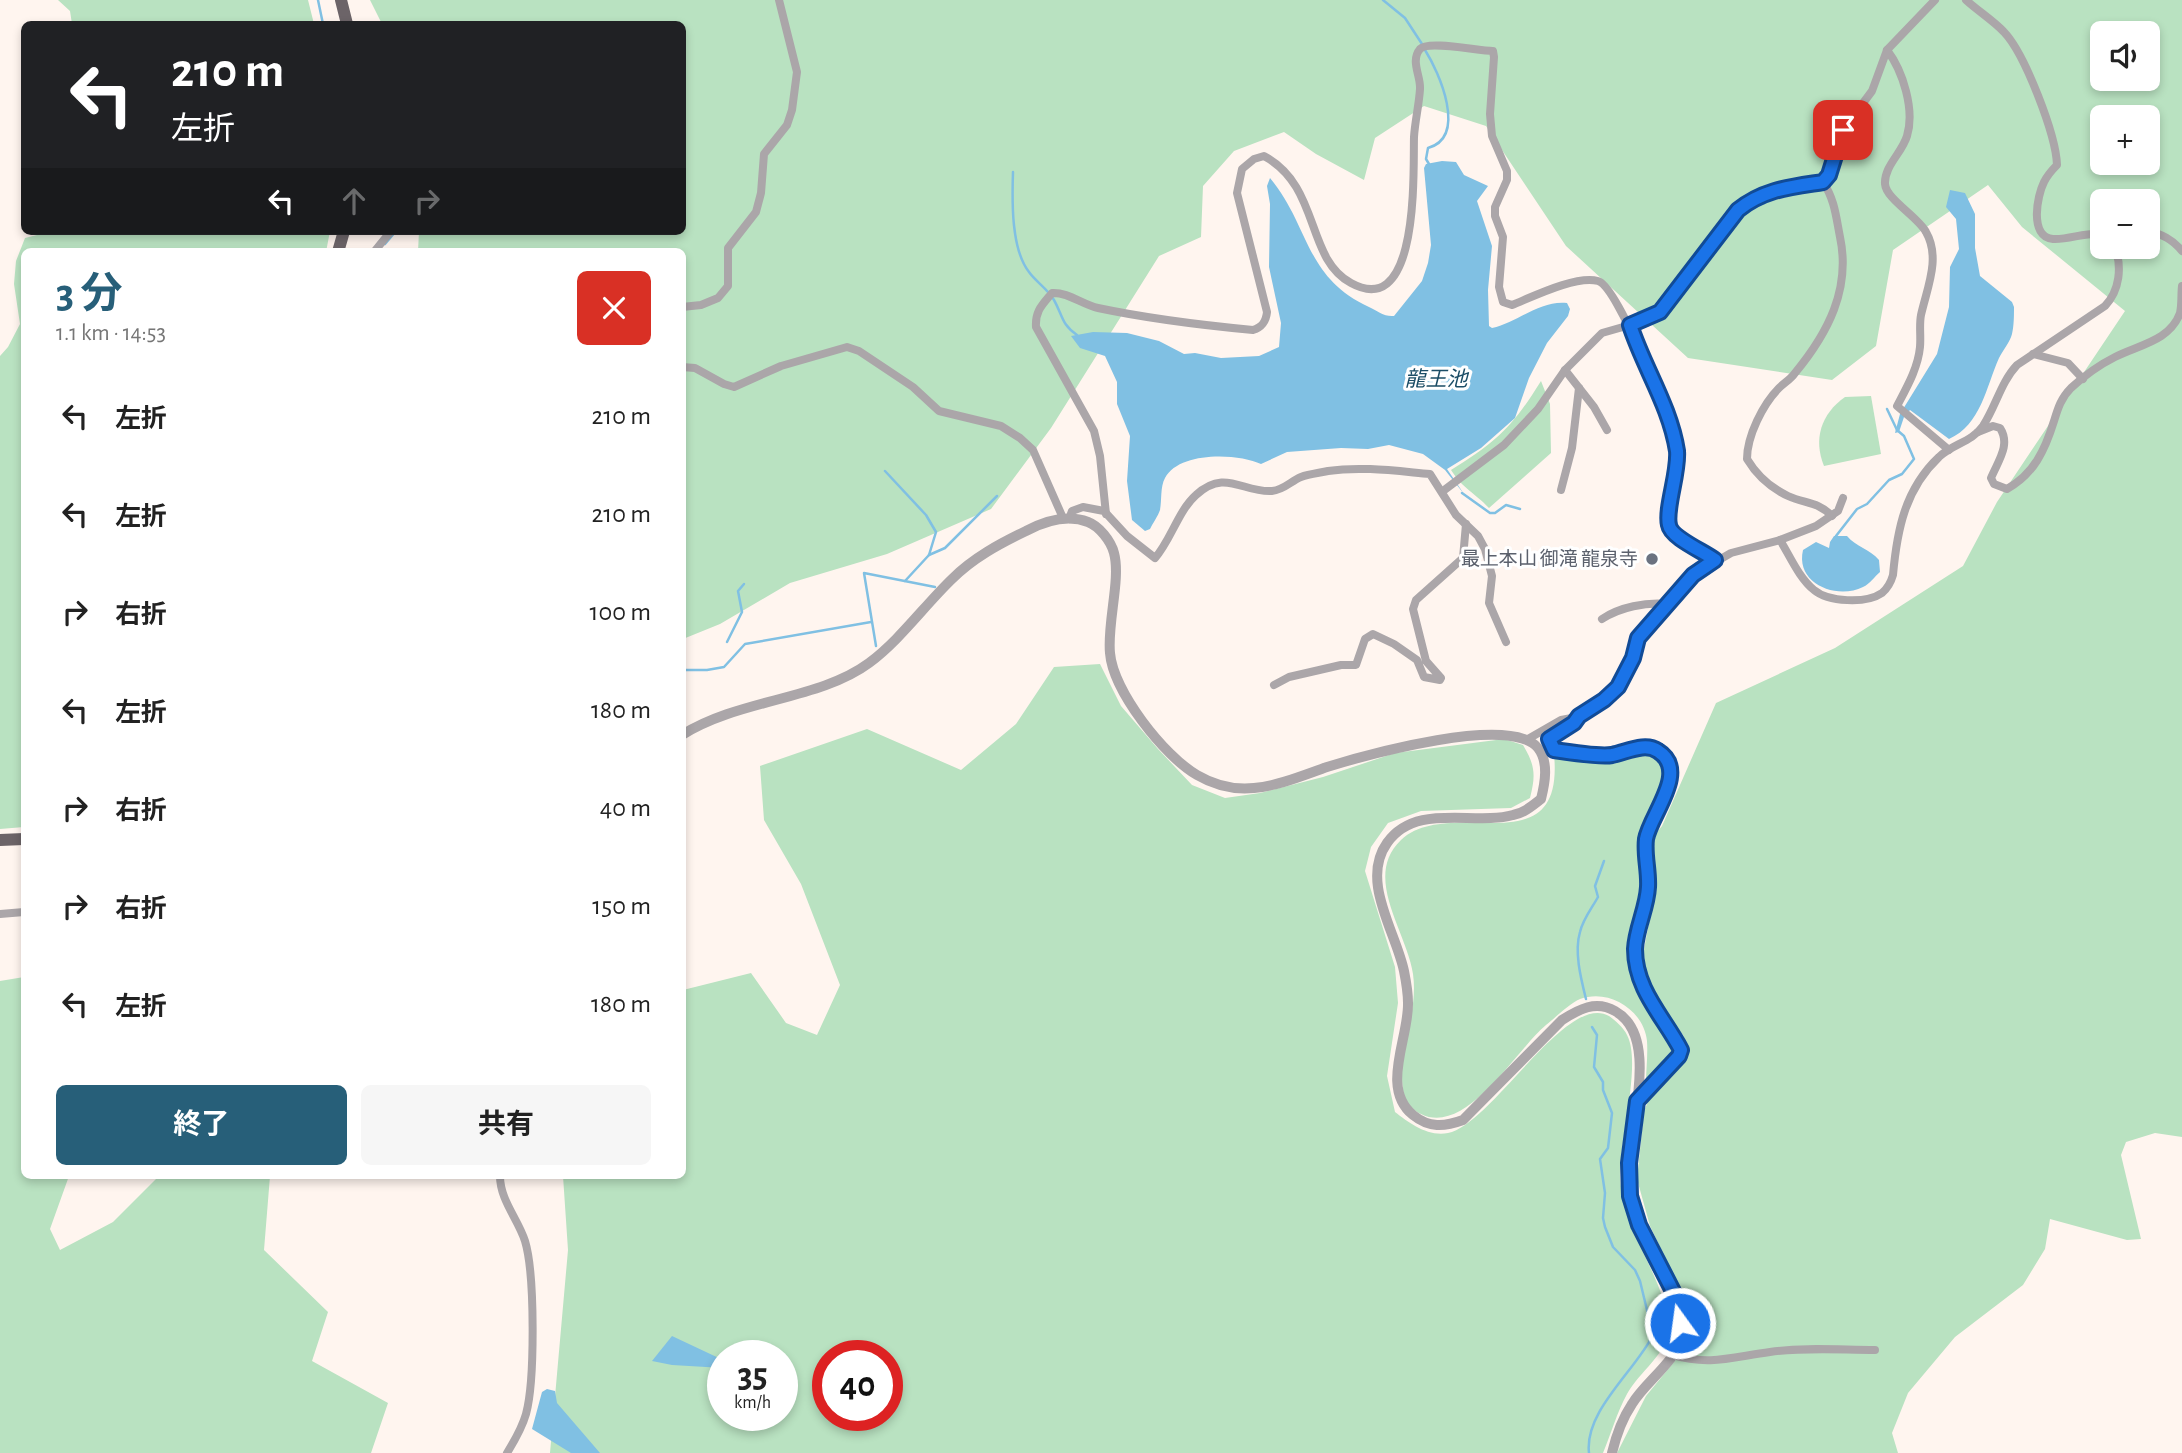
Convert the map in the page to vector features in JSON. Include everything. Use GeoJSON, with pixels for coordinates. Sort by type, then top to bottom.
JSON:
{"type":"FeatureCollection","features":[{"type":"Feature","properties":{"kind":"main road"},"geometry":{"type":"LineString","coordinates":[[341,0],[346,21]]}},
{"type":"Feature","properties":{"kind":"main road"},"geometry":{"type":"LineString","coordinates":[[0,840],[21,839]]}},
{"type":"Feature","properties":{"kind":"street"},"geometry":{"type":"LineString","coordinates":[[686,307],[701,305],[718,298],[728,286],[728,248],[755,212],[761,194],[764,154],[787,125],[792,110],[797,72],[779,0]]}},
{"type":"Feature","properties":{"kind":"street"},"geometry":{"type":"LineString","coordinates":[[1443,491],[1504,445],[1538,409],[1565,370],[1602,333],[1660,312],[1738,210],[1753,197],[1769,191],[1823,182],[1829,175],[1843,130],[1872,92],[1888,50],[1935,0]]}},
{"type":"Feature","properties":{"kind":"street"},"geometry":{"type":"LineString","coordinates":[[1966,0],[2004,31],[2031,77],[2057,165],[2039,195],[2038,227],[2043,236],[2052,239],[2090,235]]}},
{"type":"Feature","properties":{"kind":"street"},"geometry":{"type":"LineString","coordinates":[[1106,513],[1100,456],[1094,431],[1036,327],[1035,316],[1039,308],[1052,293],[1060,293],[1088,306],[1167,322],[1253,330],[1260,327],[1266,320],[1267,312],[1237,193],[1242,169],[1254,159],[1264,156],[1281,165],[1292,178],[1303,197],[1327,259],[1340,276],[1366,289],[1379,288],[1392,281],[1406,251],[1420,86],[1415,62],[1419,50],[1427,44],[1493,51],[1490,114],[1492,136],[1507,171],[1507,180],[1495,206],[1495,216],[1503,237],[1499,287],[1503,302],[1512,305],[1555,288],[1596,280],[1604,283],[1630,325],[1638,352],[1663,401],[1676,450],[1677,463],[1668,525],[1673,534],[1715,560]]}},
{"type":"Feature","properties":{"kind":"street"},"geometry":{"type":"LineString","coordinates":[[1888,50],[1904,85],[1909,121],[1907,136],[1888,171],[1885,185],[1888,194],[1914,216],[1927,233],[1931,244],[1932,264],[1931,284],[1920,317],[1920,349],[1912,376],[1896,406],[1949,450]]}},
{"type":"Feature","properties":{"kind":"street"},"geometry":{"type":"LineString","coordinates":[[1823,182],[1834,197],[1845,271],[1842,291],[1816,345],[1794,376],[1778,389],[1754,429],[1747,459],[1754,471],[1768,483],[1788,496],[1821,506],[1832,516]]}},
{"type":"Feature","properties":{"kind":"street"},"geometry":{"type":"LineString","coordinates":[[2160,234],[2174,242],[2182,251]]}},
{"type":"Feature","properties":{"kind":"street"},"geometry":{"type":"LineString","coordinates":[[1780,540],[1810,587],[1821,596],[1843,599],[1872,597],[1881,593],[1890,584],[1893,575],[1902,515],[1912,491],[1940,456],[1982,428],[2008,374],[2112,299],[2117,289],[2118,259]]}},
{"type":"Feature","properties":{"kind":"street"},"geometry":{"type":"LineString","coordinates":[[1976,433],[1993,426],[2000,428],[2006,437],[2005,446],[1991,478],[1994,484],[2007,489],[2033,469],[2046,447],[2059,404],[2083,379],[2117,355],[2152,342],[2168,330],[2181,310],[2182,286]]}},
{"type":"Feature","properties":{"kind":"street"},"geometry":{"type":"LineString","coordinates":[[686,367],[695,368],[734,387],[781,366],[847,347],[859,351],[913,387],[939,411],[1001,426],[1020,438],[1033,450],[1066,519]]}},
{"type":"Feature","properties":{"kind":"street"},"geometry":{"type":"LineString","coordinates":[[2033,354],[2068,363],[2083,379]]}},
{"type":"Feature","properties":{"kind":"street"},"geometry":{"type":"LineString","coordinates":[[1565,370],[1607,430]]}},
{"type":"Feature","properties":{"kind":"street"},"geometry":{"type":"LineString","coordinates":[[1561,490],[1572,447],[1579,388]]}},
{"type":"Feature","properties":{"kind":"street"},"geometry":{"type":"LineString","coordinates":[[1066,519],[1072,511],[1083,507],[1106,513],[1127,536],[1155,558],[1194,496],[1221,482],[1269,491],[1280,489],[1301,477],[1330,471],[1390,469],[1430,474],[1456,515],[1478,536],[1491,563],[1489,603],[1506,642]]}},
{"type":"Feature","properties":{"kind":"street"},"geometry":{"type":"LineString","coordinates":[[1528,739],[1561,720],[1579,716],[1618,687],[1633,658],[1638,638],[1693,575],[1715,560],[1816,526],[1838,511],[1843,498]]}},
{"type":"Feature","properties":{"kind":"street"},"geometry":{"type":"LineString","coordinates":[[686,733],[734,710],[842,678],[868,664],[976,558],[1036,526],[1066,519],[1090,522],[1104,534],[1114,552],[1110,654],[1122,693],[1153,733],[1195,774],[1215,784],[1255,788],[1391,750],[1443,739],[1492,733],[1511,734],[1528,739],[1539,748],[1545,762],[1541,799],[1515,815],[1425,820],[1405,828],[1387,843],[1377,867],[1380,898],[1398,947],[1408,1004],[1397,1082],[1399,1096],[1406,1109],[1423,1122],[1444,1126],[1463,1120],[1562,1020],[1579,1009],[1597,1005],[1612,1009],[1627,1019],[1636,1035],[1640,1054],[1629,1163],[1630,1196],[1639,1225],[1677,1299],[1682,1335],[1672,1355],[1632,1403],[1616,1436],[1612,1453]]}},
{"type":"Feature","properties":{"kind":"street"},"geometry":{"type":"LineString","coordinates":[[1274,685],[1289,677],[1341,665],[1356,665],[1365,639],[1373,634],[1417,660],[1424,677],[1440,680],[1426,661],[1413,609],[1416,600],[1463,558],[1466,524]]}},
{"type":"Feature","properties":{"kind":"street"},"geometry":{"type":"LineString","coordinates":[[1602,619],[1611,613],[1652,603],[1667,604]]}},
{"type":"Feature","properties":{"kind":"street"},"geometry":{"type":"LineString","coordinates":[[1579,716],[1574,723],[1551,735],[1549,739],[1554,750],[1609,755],[1642,747],[1653,748],[1662,753],[1668,764],[1670,777],[1646,837],[1648,885],[1635,949],[1641,981],[1648,998],[1681,1050],[1679,1056],[1637,1101]]}},
{"type":"Feature","properties":{"kind":"street"},"geometry":{"type":"LineString","coordinates":[[0,914],[21,912]]}},
{"type":"Feature","properties":{"kind":"street"},"geometry":{"type":"LineString","coordinates":[[501,1179],[504,1198],[525,1242],[529,1265],[531,1330],[531,1383],[526,1413],[507,1453]]}},
{"type":"Feature","properties":{"kind":"street"},"geometry":{"type":"LineString","coordinates":[[1672,1355],[1695,1362],[1730,1361],[1771,1352],[1875,1350]]}},
{"type":"Feature","properties":{"kind":"green space"},"geometry":{"type":"Polygon","coordinates":[[[58,0],[308,0],[313,21],[72,21],[70,11],[58,0]]]}},
{"type":"Feature","properties":{"kind":"green space"},"geometry":{"type":"Polygon","coordinates":[[[370,0],[2182,0],[2182,1137],[2155,1133],[2126,1142],[2121,1155],[2141,1239],[2127,1240],[2050,1219],[2045,1249],[2023,1285],[1955,1337],[1908,1393],[1892,1433],[1898,1453],[1617,1453],[1646,1396],[1688,1345],[1691,1313],[1650,1226],[1637,1179],[1644,1111],[1650,1097],[1688,1052],[1683,1035],[1661,1011],[1642,960],[1656,885],[1653,837],[1662,826],[1716,703],[1835,648],[1963,566],[1997,502],[2125,311],[2022,227],[1988,185],[1893,250],[1876,346],[1832,380],[1688,358],[1566,246],[1486,126],[1424,106],[1375,138],[1364,180],[1316,154],[1284,132],[1234,151],[1203,186],[1201,237],[1159,256],[1051,428],[991,509],[887,554],[790,583],[720,624],[686,638],[686,248],[418,248],[419,235],[686,235],[686,21],[380,21],[370,0]]]}},
{"type":"Feature","properties":{"kind":"green space"},"geometry":{"type":"Polygon","coordinates":[[[37,235],[329,235],[327,248],[21,248],[25,238],[37,235]]]}},
{"type":"Feature","properties":{"kind":"green space"},"geometry":{"type":"Polygon","coordinates":[[[21,248],[21,827],[0,829],[0,356],[20,324],[14,284],[16,261],[21,248]]]}},
{"type":"Feature","properties":{"kind":"green space"},"geometry":{"type":"Polygon","coordinates":[[[1541,381],[1550,404],[1551,453],[1489,508],[1465,487],[1451,470],[1481,451],[1503,432],[1541,381]]]}},
{"type":"Feature","properties":{"kind":"green space"},"geometry":{"type":"Polygon","coordinates":[[[1871,396],[1881,454],[1824,466],[1819,437],[1830,411],[1845,397],[1871,396]]]}},
{"type":"Feature","properties":{"kind":"green space"},"geometry":{"type":"Polygon","coordinates":[[[1100,664],[1121,706],[1158,749],[1192,785],[1225,798],[1260,793],[1323,777],[1395,753],[1504,739],[1523,745],[1533,770],[1530,798],[1511,808],[1421,811],[1388,823],[1371,847],[1365,871],[1395,967],[1398,1003],[1387,1076],[1395,1112],[1426,1131],[1448,1133],[1466,1124],[1486,1107],[1572,1022],[1592,1013],[1609,1016],[1626,1032],[1632,1064],[1621,1162],[1622,1194],[1632,1226],[1666,1308],[1670,1328],[1664,1346],[1627,1394],[1603,1453],[550,1453],[568,1250],[563,1179],[686,1179],[686,989],[751,973],[786,1023],[817,1035],[840,985],[801,884],[764,820],[760,766],[867,729],[961,770],[1016,724],[1054,667],[1100,664]]]}},
{"type":"Feature","properties":{"kind":"green space"},"geometry":{"type":"Polygon","coordinates":[[[1638,751],[1659,757],[1665,764],[1666,777],[1641,835],[1644,887],[1628,955],[1640,993],[1676,1050],[1672,1059],[1646,1084],[1647,1041],[1639,1020],[1624,1005],[1614,1000],[1591,996],[1576,1001],[1546,1025],[1472,1103],[1455,1113],[1438,1118],[1418,1113],[1405,1098],[1402,1080],[1414,989],[1409,958],[1386,888],[1390,855],[1401,840],[1422,828],[1447,823],[1523,820],[1542,809],[1553,789],[1554,754],[1638,751]]]}},
{"type":"Feature","properties":{"kind":"green space"},"geometry":{"type":"Polygon","coordinates":[[[21,978],[21,1179],[68,1179],[50,1229],[60,1250],[113,1222],[156,1179],[270,1179],[264,1250],[328,1312],[312,1361],[388,1403],[371,1453],[0,1453],[0,981],[21,978]]]}},
{"type":"Feature","properties":{"kind":"water","name":"龍王池"},"geometry":{"type":"Polygon","coordinates":[[[1456,162],[1464,175],[1488,186],[1477,201],[1492,246],[1488,290],[1489,326],[1492,328],[1502,325],[1538,308],[1557,303],[1567,303],[1570,309],[1568,316],[1547,343],[1529,378],[1515,418],[1481,448],[1447,469],[1464,494],[1445,470],[1423,454],[1389,445],[1368,449],[1287,452],[1261,464],[1224,456],[1210,457],[1195,459],[1172,469],[1163,482],[1159,512],[1150,529],[1145,531],[1132,520],[1127,481],[1130,436],[1117,404],[1117,382],[1105,356],[1080,348],[1071,336],[1093,332],[1127,333],[1159,341],[1184,354],[1195,353],[1221,358],[1259,356],[1279,347],[1281,323],[1269,267],[1270,204],[1267,186],[1270,178],[1283,196],[1320,266],[1332,281],[1348,295],[1369,307],[1384,315],[1394,316],[1422,281],[1428,263],[1431,245],[1424,168],[1426,164],[1456,162]]]}},
{"type":"Feature","properties":{"kind":"water"},"geometry":{"type":"Polygon","coordinates":[[[1950,190],[1965,193],[1975,214],[1975,248],[1980,276],[2012,302],[2012,334],[1999,358],[1981,404],[1960,433],[1949,439],[1910,410],[1904,417],[1899,432],[1895,433],[1900,414],[1937,354],[1949,307],[1950,267],[1959,249],[1956,219],[1946,207],[1950,190]]]}},
{"type":"Feature","properties":{"kind":"water"},"geometry":{"type":"Polygon","coordinates":[[[1834,536],[1847,536],[1879,560],[1880,572],[1865,586],[1853,591],[1830,590],[1820,586],[1805,572],[1803,550],[1816,542],[1829,548],[1834,536]]]}},
{"type":"Feature","properties":{"kind":"water"},"geometry":{"type":"Polygon","coordinates":[[[672,1336],[707,1352],[707,1367],[652,1361],[672,1336]]]}},
{"type":"Feature","properties":{"kind":"water"},"geometry":{"type":"Polygon","coordinates":[[[547,1389],[555,1391],[557,1403],[600,1453],[571,1453],[532,1429],[542,1392],[547,1389]]]}},
{"type":"Feature","properties":{"kind":"waterway"},"geometry":{"type":"LineString","coordinates":[[318,0],[322,21]]}},
{"type":"Feature","properties":{"kind":"waterway"},"geometry":{"type":"LineString","coordinates":[[1383,0],[1405,18],[1422,44]]}},
{"type":"Feature","properties":{"kind":"waterway"},"geometry":{"type":"LineString","coordinates":[[1425,50],[1443,88],[1448,118],[1446,131],[1440,142],[1428,148],[1426,159],[1429,164]]}},
{"type":"Feature","properties":{"kind":"waterway"},"geometry":{"type":"LineString","coordinates":[[1013,172],[1014,224],[1023,262],[1051,296],[1065,323],[1077,335]]}},
{"type":"Feature","properties":{"kind":"waterway"},"geometry":{"type":"LineString","coordinates":[[385,244],[393,235]]}},
{"type":"Feature","properties":{"kind":"waterway"},"geometry":{"type":"LineString","coordinates":[[1887,409],[1897,430]]}},
{"type":"Feature","properties":{"kind":"waterway"},"geometry":{"type":"LineString","coordinates":[[1836,536],[1857,509],[1867,504],[1889,480],[1902,474],[1914,459],[1904,436],[1897,430]]}},
{"type":"Feature","properties":{"kind":"waterway"},"geometry":{"type":"LineString","coordinates":[[885,471],[926,515],[936,532],[929,555],[905,581]]}},
{"type":"Feature","properties":{"kind":"waterway"},"geometry":{"type":"LineString","coordinates":[[1462,493],[1490,513],[1495,513],[1506,505],[1520,509]]}},
{"type":"Feature","properties":{"kind":"waterway"},"geometry":{"type":"LineString","coordinates":[[929,555],[945,548],[997,496]]}},
{"type":"Feature","properties":{"kind":"waterway"},"geometry":{"type":"LineString","coordinates":[[876,646],[864,573],[935,587]]}},
{"type":"Feature","properties":{"kind":"waterway"},"geometry":{"type":"LineString","coordinates":[[727,642],[742,612],[738,591],[744,584]]}},
{"type":"Feature","properties":{"kind":"waterway"},"geometry":{"type":"LineString","coordinates":[[686,670],[724,667],[745,644],[871,622]]}},
{"type":"Feature","properties":{"kind":"waterway"},"geometry":{"type":"LineString","coordinates":[[1586,999],[1579,965],[1578,940],[1583,923],[1598,897],[1595,886],[1604,861]]}},
{"type":"Feature","properties":{"kind":"waterway"},"geometry":{"type":"LineString","coordinates":[[1589,1453],[1590,1437],[1603,1406],[1653,1335],[1640,1281],[1635,1270],[1613,1247],[1603,1218],[1605,1193],[1600,1159],[1608,1148],[1612,1113],[1603,1090],[1603,1082],[1594,1067],[1597,1035],[1592,1027]]}},
{"type":"Feature","properties":{"kind":"place","name":"最上本山 御滝 龍泉寺"},"geometry":{"type":"Point","coordinates":[1652,559]}},
{"type":"Feature","properties":{"kind":"route"},"geometry":{"type":"LineString","coordinates":[[1680,1323],[1677,1299],[1639,1225],[1630,1196],[1629,1163],[1637,1101],[1679,1056],[1681,1050],[1648,998],[1636,963],[1635,949],[1648,885],[1646,837],[1667,789],[1670,777],[1668,764],[1662,753],[1653,748],[1642,747],[1609,755],[1597,755],[1554,750],[1549,739],[1551,735],[1574,723],[1579,716],[1618,687],[1633,658],[1638,638],[1687,581],[1715,560],[1673,534],[1668,525],[1677,463],[1676,450],[1663,401],[1638,352],[1630,325],[1660,312],[1738,210],[1753,197],[1769,191],[1823,182],[1829,175],[1843,130]]}}]}
